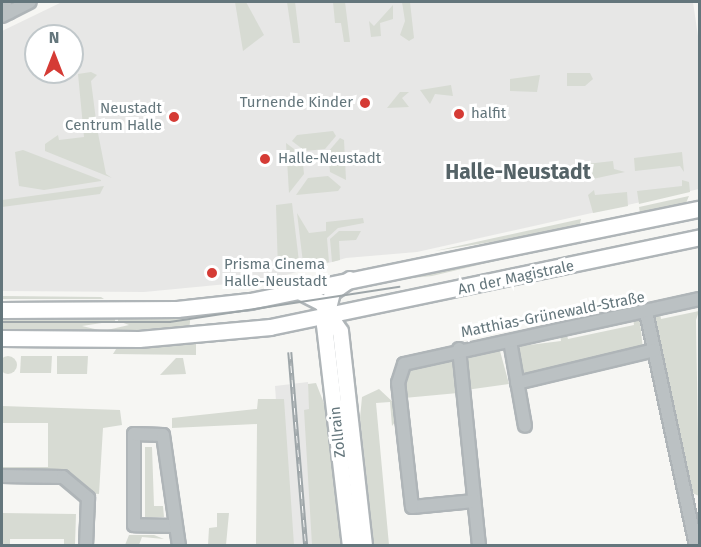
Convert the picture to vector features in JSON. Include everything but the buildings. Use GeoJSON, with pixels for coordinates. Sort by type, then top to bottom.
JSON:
{"type":"FeatureCollection","features":[{"type":"Feature","properties":{"kind":"main road","name":"An der Magistrale"},"geometry":{"type":"LineString","coordinates":[[2,310],[177,309],[297,290],[361,274],[488,254],[699,208]]}},
{"type":"Feature","properties":{"kind":"main road","name":"An der Magistrale"},"geometry":{"type":"LineString","coordinates":[[2,338],[178,337],[332,314],[699,237]]}},
{"type":"Feature","properties":{"kind":"main road","name":"An der Magistrale"},"geometry":{"type":"LineString","coordinates":[[332,314],[332,292],[361,274]]}},
{"type":"Feature","properties":{"kind":"main road"},"geometry":{"type":"LineString","coordinates":[[297,290],[332,314]]}},
{"type":"Feature","properties":{"kind":"main road","name":"Zollrain"},"geometry":{"type":"LineString","coordinates":[[332,314],[340,331],[364,546]]}},
{"type":"Feature","properties":{"kind":"main road","name":"Zollrain"},"geometry":{"type":"LineString","coordinates":[[332,314],[350,546]]}},
{"type":"Feature","properties":{"kind":"street"},"geometry":{"type":"LineString","coordinates":[[4,10],[30,2]]}},
{"type":"Feature","properties":{"kind":"street","name":"Matthias-Grünewald-Straße"},"geometry":{"type":"LineString","coordinates":[[474,501],[412,507],[398,382],[400,370],[412,360],[699,299]]}},
{"type":"Feature","properties":{"kind":"street"},"geometry":{"type":"LineString","coordinates":[[646,312],[694,503],[696,546]]}},
{"type":"Feature","properties":{"kind":"street"},"geometry":{"type":"LineString","coordinates":[[510,341],[525,426]]}},
{"type":"Feature","properties":{"kind":"street"},"geometry":{"type":"LineString","coordinates":[[459,350],[479,546]]}},
{"type":"Feature","properties":{"kind":"street"},"geometry":{"type":"LineString","coordinates":[[517,383],[654,350]]}},
{"type":"Feature","properties":{"kind":"street"},"geometry":{"type":"LineString","coordinates":[[173,525],[134,525],[134,434],[163,435],[173,525],[178,546]]}},
{"type":"Feature","properties":{"kind":"street"},"geometry":{"type":"LineString","coordinates":[[2,476],[63,477],[88,498],[86,546]]}},
{"type":"Feature","properties":{"kind":"shaded area"},"geometry":{"type":"Polygon","coordinates":[[[62,2],[693,2],[700,50],[699,189],[417,252],[346,258],[268,280],[144,292],[2,291],[2,31],[62,2]]]}},
{"type":"Feature","properties":{"kind":"shaded area"},"geometry":{"type":"Polygon","coordinates":[[[235,2],[246,2],[264,35],[243,51],[235,2]]]}},
{"type":"Feature","properties":{"kind":"shaded area"},"geometry":{"type":"Polygon","coordinates":[[[287,2],[295,2],[300,43],[293,43],[287,2]]]}},
{"type":"Feature","properties":{"kind":"shaded area"},"geometry":{"type":"Polygon","coordinates":[[[333,2],[345,2],[350,42],[344,42],[341,23],[335,23],[333,2]]]}},
{"type":"Feature","properties":{"kind":"shaded area"},"geometry":{"type":"Polygon","coordinates":[[[402,2],[410,2],[414,38],[409,41],[400,35],[405,21],[402,2]]]}},
{"type":"Feature","properties":{"kind":"shaded area"},"geometry":{"type":"Polygon","coordinates":[[[393,5],[393,19],[380,23],[381,36],[371,37],[369,21],[374,26],[393,5]]]}},
{"type":"Feature","properties":{"kind":"shaded area"},"geometry":{"type":"Polygon","coordinates":[[[91,72],[97,75],[91,81],[97,128],[106,174],[112,178],[45,151],[45,144],[58,135],[59,140],[84,137],[79,84],[84,84],[84,73],[91,72]]]}},
{"type":"Feature","properties":{"kind":"shaded area"},"geometry":{"type":"Polygon","coordinates":[[[567,73],[590,73],[593,79],[585,86],[567,86],[567,73]]]}},
{"type":"Feature","properties":{"kind":"shaded area"},"geometry":{"type":"Polygon","coordinates":[[[540,75],[537,92],[510,91],[510,79],[540,75]]]}},
{"type":"Feature","properties":{"kind":"shaded area"},"geometry":{"type":"Polygon","coordinates":[[[451,85],[453,96],[435,94],[430,104],[420,90],[451,85]]]}},
{"type":"Feature","properties":{"kind":"shaded area"},"geometry":{"type":"Polygon","coordinates":[[[400,92],[409,92],[402,98],[409,107],[387,108],[400,92]]]}},
{"type":"Feature","properties":{"kind":"shaded area"},"geometry":{"type":"Polygon","coordinates":[[[333,131],[336,136],[325,149],[305,151],[292,141],[297,135],[333,131]]]}},
{"type":"Feature","properties":{"kind":"shaded area"},"geometry":{"type":"Polygon","coordinates":[[[340,138],[344,140],[346,180],[330,172],[328,152],[340,138]]]}},
{"type":"Feature","properties":{"kind":"shaded area"},"geometry":{"type":"Polygon","coordinates":[[[286,143],[302,155],[304,174],[289,193],[286,143]]]}},
{"type":"Feature","properties":{"kind":"shaded area"},"geometry":{"type":"Polygon","coordinates":[[[23,150],[101,181],[44,190],[19,186],[15,152],[23,150]]]}},
{"type":"Feature","properties":{"kind":"shaded area"},"geometry":{"type":"Polygon","coordinates":[[[682,152],[684,172],[680,166],[635,171],[634,158],[682,152]]]}},
{"type":"Feature","properties":{"kind":"shaded area"},"geometry":{"type":"Polygon","coordinates":[[[613,161],[614,169],[625,172],[588,180],[586,164],[613,161]]]}},
{"type":"Feature","properties":{"kind":"shaded area"},"geometry":{"type":"Polygon","coordinates":[[[328,176],[341,187],[338,191],[296,195],[308,178],[328,176]]]}},
{"type":"Feature","properties":{"kind":"shaded area"},"geometry":{"type":"Polygon","coordinates":[[[682,180],[689,182],[690,192],[639,204],[637,191],[682,186],[682,180]]]}},
{"type":"Feature","properties":{"kind":"shaded area"},"geometry":{"type":"Polygon","coordinates":[[[104,186],[100,194],[2,207],[2,200],[104,186]]]}},
{"type":"Feature","properties":{"kind":"shaded area"},"geometry":{"type":"Polygon","coordinates":[[[594,190],[595,195],[627,192],[628,206],[593,213],[588,195],[594,190]]]}},
{"type":"Feature","properties":{"kind":"shaded area"},"geometry":{"type":"Polygon","coordinates":[[[689,196],[686,203],[640,213],[639,207],[689,196]]]}},
{"type":"Feature","properties":{"kind":"shaded area"},"geometry":{"type":"Polygon","coordinates":[[[292,203],[300,270],[278,271],[276,205],[292,203]]]}},
{"type":"Feature","properties":{"kind":"shaded area"},"geometry":{"type":"Polygon","coordinates":[[[297,213],[309,233],[326,231],[326,222],[363,218],[364,223],[338,228],[327,238],[329,262],[304,271],[297,213]]]}},
{"type":"Feature","properties":{"kind":"shaded area"},"geometry":{"type":"Polygon","coordinates":[[[581,219],[579,228],[435,251],[581,219]]]}},
{"type":"Feature","properties":{"kind":"shaded area"},"geometry":{"type":"Polygon","coordinates":[[[629,229],[432,276],[392,280],[443,269],[629,229]]]}},
{"type":"Feature","properties":{"kind":"shaded area"},"geometry":{"type":"Polygon","coordinates":[[[339,231],[361,231],[356,240],[339,241],[340,260],[332,262],[330,239],[339,231]]]}},
{"type":"Feature","properties":{"kind":"shaded area"},"geometry":{"type":"Polygon","coordinates":[[[2,296],[101,297],[104,299],[2,299],[2,296]]]}},
{"type":"Feature","properties":{"kind":"shaded area"},"geometry":{"type":"Polygon","coordinates":[[[699,311],[696,320],[699,496],[690,492],[652,321],[660,313],[661,319],[699,311]]]}},
{"type":"Feature","properties":{"kind":"shaded area"},"geometry":{"type":"Polygon","coordinates":[[[191,312],[189,331],[107,335],[107,330],[129,325],[118,321],[118,315],[191,312]]]}},
{"type":"Feature","properties":{"kind":"shaded area"},"geometry":{"type":"Polygon","coordinates":[[[2,314],[116,315],[115,321],[82,326],[99,330],[99,335],[2,333],[2,314]]]}},
{"type":"Feature","properties":{"kind":"shaded area"},"geometry":{"type":"Polygon","coordinates":[[[633,318],[640,321],[643,350],[520,375],[516,353],[521,346],[561,341],[560,334],[566,332],[568,339],[634,325],[633,318]]]}},
{"type":"Feature","properties":{"kind":"shaded area"},"geometry":{"type":"Polygon","coordinates":[[[196,343],[196,355],[113,354],[118,346],[196,343]]]}},
{"type":"Feature","properties":{"kind":"shaded area"},"geometry":{"type":"Polygon","coordinates":[[[494,348],[500,351],[509,384],[466,390],[468,358],[494,348]]]}},
{"type":"Feature","properties":{"kind":"shaded area"},"geometry":{"type":"Polygon","coordinates":[[[8,356],[14,359],[17,365],[14,371],[8,374],[2,371],[-1,365],[2,359],[8,356]]]}},
{"type":"Feature","properties":{"kind":"shaded area"},"geometry":{"type":"Polygon","coordinates":[[[21,356],[52,356],[51,373],[20,373],[21,356]]]}},
{"type":"Feature","properties":{"kind":"shaded area"},"geometry":{"type":"Polygon","coordinates":[[[57,356],[88,356],[87,374],[57,374],[57,356]]]}},
{"type":"Feature","properties":{"kind":"shaded area"},"geometry":{"type":"Polygon","coordinates":[[[176,358],[183,358],[186,374],[160,375],[176,358]]]}},
{"type":"Feature","properties":{"kind":"shaded area"},"geometry":{"type":"Polygon","coordinates":[[[454,358],[458,393],[404,398],[401,376],[407,366],[454,358]]]}},
{"type":"Feature","properties":{"kind":"shaded area"},"geometry":{"type":"Polygon","coordinates":[[[308,382],[319,545],[286,545],[275,386],[308,382]]]}},
{"type":"Feature","properties":{"kind":"shaded area"},"geometry":{"type":"Polygon","coordinates":[[[316,383],[329,416],[342,545],[312,545],[304,410],[309,409],[308,384],[316,383]]]}},
{"type":"Feature","properties":{"kind":"shaded area"},"geometry":{"type":"Polygon","coordinates":[[[379,389],[394,403],[395,422],[392,426],[390,402],[376,403],[389,545],[374,545],[360,418],[362,397],[379,389]]]}},
{"type":"Feature","properties":{"kind":"shaded area"},"geometry":{"type":"Polygon","coordinates":[[[258,399],[284,399],[294,545],[256,545],[257,424],[172,428],[172,418],[257,409],[258,399]]]}},
{"type":"Feature","properties":{"kind":"shaded area"},"geometry":{"type":"Polygon","coordinates":[[[2,406],[120,410],[122,425],[103,428],[99,494],[87,493],[62,473],[2,472],[2,467],[48,467],[48,423],[2,423],[2,406]]]}},
{"type":"Feature","properties":{"kind":"shaded area"},"geometry":{"type":"Polygon","coordinates":[[[145,447],[152,447],[154,506],[163,506],[164,517],[145,517],[145,447]]]}},
{"type":"Feature","properties":{"kind":"shaded area"},"geometry":{"type":"Polygon","coordinates":[[[2,513],[76,514],[75,545],[64,545],[64,539],[10,539],[10,545],[2,545],[2,513]]]}},
{"type":"Feature","properties":{"kind":"shaded area"},"geometry":{"type":"Polygon","coordinates":[[[217,513],[229,513],[226,545],[208,545],[209,528],[217,527],[217,513]]]}},
{"type":"Feature","properties":{"kind":"shaded area"},"geometry":{"type":"Polygon","coordinates":[[[129,535],[154,535],[164,539],[142,537],[139,545],[87,546],[125,545],[129,535]]]}},
{"type":"Feature","properties":{"kind":"tram line"},"geometry":{"type":"LineString","coordinates":[[2,322],[170,322],[399,287]]}},
{"type":"Feature","properties":{"kind":"railway"},"geometry":{"type":"LineString","coordinates":[[290,352],[306,546]]}},
{"type":"Feature","properties":{"kind":"place","name":"Turnende Kinder"},"geometry":{"type":"Point","coordinates":[365,103]}},
{"type":"Feature","properties":{"kind":"place","name":"halfit"},"geometry":{"type":"Point","coordinates":[459,114]}},
{"type":"Feature","properties":{"kind":"place","name":"Neustadt Centrum Halle"},"geometry":{"type":"Point","coordinates":[174,117]}},
{"type":"Feature","properties":{"kind":"place","name":"Halle-Neustadt"},"geometry":{"type":"Point","coordinates":[265,159]}},
{"type":"Feature","properties":{"kind":"place","name":"Prisma Cinema Halle-Neustadt"},"geometry":{"type":"Point","coordinates":[212,273]}},
{"type":"Feature","properties":{"kind":"district","name":"Halle-Neustadt"},"geometry":{"type":"Point","coordinates":[518,172]}}]}
